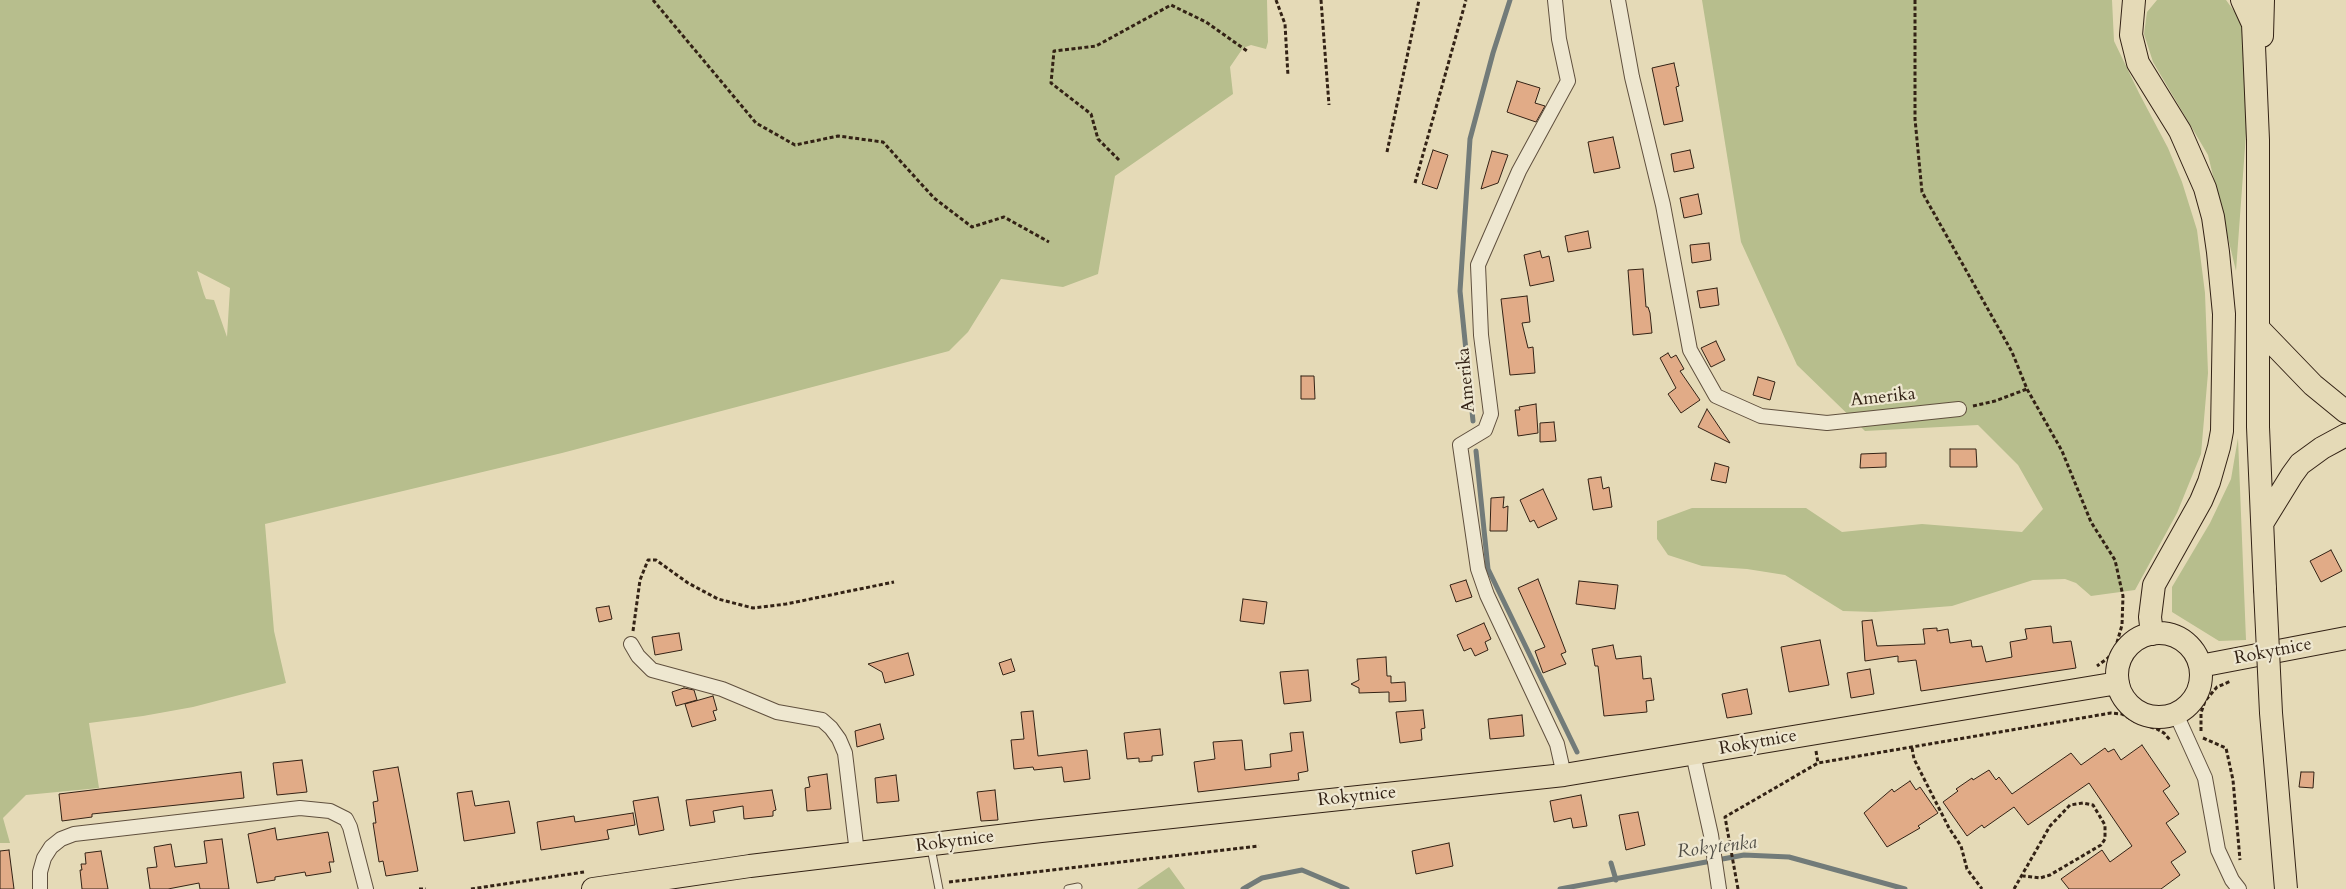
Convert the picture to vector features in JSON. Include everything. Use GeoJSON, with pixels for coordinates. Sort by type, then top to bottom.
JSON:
{"type":"FeatureCollection","features":[{"type":"Feature","properties":{"kind":"main road"},"geometry":{"type":"LineString","coordinates":[[2242,0],[2252,24],[2258,140]]}},
{"type":"Feature","properties":{"kind":"main road"},"geometry":{"type":"LineString","coordinates":[[2263,0],[2258,140],[2258,427],[2271,713],[2286,889]]}},
{"type":"Feature","properties":{"kind":"main road"},"geometry":{"type":"LineString","coordinates":[[2134,3],[2131,35],[2138,63],[2180,131],[2205,188],[2213,217],[2224,314],[2222,431],[2219,447],[2209,482],[2201,501],[2154,584],[2150,617],[2152,634]]}},
{"type":"Feature","properties":{"kind":"main road"},"geometry":{"type":"LineString","coordinates":[[2258,328],[2313,385],[2346,412]]}},
{"type":"Feature","properties":{"kind":"main road"},"geometry":{"type":"LineString","coordinates":[[2262,522],[2300,464],[2322,448],[2346,435]]}},
{"type":"Feature","properties":{"kind":"main road"},"geometry":{"type":"LineString","coordinates":[[2152,634],[2168,634],[2182,640],[2197,656],[2200,666],[2201,676],[2196,694],[2191,702],[2176,714],[2157,717],[2138,712],[2124,698],[2118,683],[2118,670],[2125,650],[2138,639],[2152,634]]}},
{"type":"Feature","properties":{"kind":"main road","name":"Rokytnice"},"geometry":{"type":"LineString","coordinates":[[2200,666],[2346,638]]}},
{"type":"Feature","properties":{"kind":"main road","name":"Rokytnice"},"geometry":{"type":"LineString","coordinates":[[593,889],[750,866],[1042,831],[1564,775],[2118,683]]}},
{"type":"Feature","properties":{"kind":"street","name":"Amerika"},"geometry":{"type":"LineString","coordinates":[[1555,0],[1559,40],[1568,81],[1518,171],[1478,265],[1481,335],[1491,414],[1485,430],[1460,445],[1478,569],[1487,595],[1557,744],[1564,775]]}},
{"type":"Feature","properties":{"kind":"street","name":"Amerika"},"geometry":{"type":"LineString","coordinates":[[1618,0],[1632,77],[1663,206],[1690,350],[1716,396],[1761,416],[1827,423],[1959,409]]}},
{"type":"Feature","properties":{"kind":"street"},"geometry":{"type":"LineString","coordinates":[[631,644],[638,656],[652,670],[722,689],[777,712],[822,720],[831,728],[839,739],[845,753],[858,853]]}},
{"type":"Feature","properties":{"kind":"street"},"geometry":{"type":"LineString","coordinates":[[2176,714],[2195,740],[2206,778],[2218,850],[2232,880],[2239,889]]}},
{"type":"Feature","properties":{"kind":"street"},"geometry":{"type":"LineString","coordinates":[[1693,754],[1711,835],[1718,884]]}},
{"type":"Feature","properties":{"kind":"street"},"geometry":{"type":"LineString","coordinates":[[40,889],[40,872],[44,858],[51,847],[61,839],[74,834],[300,808],[330,811],[338,813],[346,819],[350,827],[366,889]]}},
{"type":"Feature","properties":{"kind":"lane"},"geometry":{"type":"LineString","coordinates":[[930,845],[939,886]]}},
{"type":"Feature","properties":{"kind":"lane"},"geometry":{"type":"LineString","coordinates":[[1068,889],[1078,887]]}},
{"type":"Feature","properties":{"kind":"path"},"geometry":{"type":"LineString","coordinates":[[653,0],[756,123],[795,145],[838,136],[883,142],[934,198],[972,227],[1004,217],[1049,242]]}},
{"type":"Feature","properties":{"kind":"path"},"geometry":{"type":"LineString","coordinates":[[1276,0],[1285,24],[1288,76]]}},
{"type":"Feature","properties":{"kind":"path"},"geometry":{"type":"LineString","coordinates":[[1321,0],[1329,105]]}},
{"type":"Feature","properties":{"kind":"path"},"geometry":{"type":"LineString","coordinates":[[1387,152],[1419,0]]}},
{"type":"Feature","properties":{"kind":"path"},"geometry":{"type":"LineString","coordinates":[[1415,183],[1466,0]]}},
{"type":"Feature","properties":{"kind":"path"},"geometry":{"type":"LineString","coordinates":[[1915,0],[1915,119],[1922,192],[2012,352],[2027,389],[2062,451],[2091,522],[2115,560],[2123,596],[2122,625]]}},
{"type":"Feature","properties":{"kind":"path"},"geometry":{"type":"LineString","coordinates":[[1119,160],[1098,139],[1090,114],[1051,83],[1054,51],[1096,46],[1171,5],[1206,22],[1247,51]]}},
{"type":"Feature","properties":{"kind":"path"},"geometry":{"type":"LineString","coordinates":[[1959,409],[1995,401],[2027,389]]}},
{"type":"Feature","properties":{"kind":"path"},"geometry":{"type":"LineString","coordinates":[[631,644],[640,580],[648,560],[656,560],[688,583],[718,599],[753,608],[786,604],[894,582]]}},
{"type":"Feature","properties":{"kind":"path"},"geometry":{"type":"LineString","coordinates":[[1738,889],[1725,817],[1818,764],[2111,713],[2122,714],[2164,733],[2179,750],[2195,740],[2226,748],[2233,780],[2241,866]]}},
{"type":"Feature","properties":{"kind":"path"},"geometry":{"type":"LineString","coordinates":[[1912,748],[1914,759],[1949,828],[1962,846],[1967,870],[1982,889]]}},
{"type":"Feature","properties":{"kind":"path"},"geometry":{"type":"LineString","coordinates":[[2014,889],[2050,826],[2070,805],[2083,803],[2093,805],[2104,825],[2105,839],[2101,845],[2050,875],[2040,878],[2023,876]]}},
{"type":"Feature","properties":{"kind":"path"},"geometry":{"type":"LineString","coordinates":[[939,886],[1259,846]]}},
{"type":"Feature","properties":{"kind":"path"},"geometry":{"type":"LineString","coordinates":[[419,889],[426,889]]}},
{"type":"Feature","properties":{"kind":"green space"},"geometry":{"type":"Polygon","coordinates":[[[0,0],[1267,0],[1268,42],[1266,49],[1251,45],[1243,48],[1230,67],[1233,94],[1115,176],[1098,274],[1063,287],[1001,279],[968,332],[949,351],[562,453],[265,524],[274,631],[286,683],[193,707],[89,723],[99,788],[26,795],[3,818],[10,843],[0,843],[0,0]],[[197,271],[206,299],[214,300],[227,337],[230,288],[197,271]]]}},
{"type":"Feature","properties":{"kind":"green space"},"geometry":{"type":"Polygon","coordinates":[[[1702,0],[2112,0],[2114,41],[2168,148],[2182,182],[2197,230],[2205,293],[2208,373],[2201,454],[2177,513],[2135,590],[2091,596],[2076,583],[2065,579],[2033,580],[1952,606],[1875,612],[1843,611],[1785,575],[1747,569],[1702,566],[1668,555],[1657,539],[1657,521],[1692,508],[1806,508],[1842,532],[1922,524],[2022,532],[2043,509],[2018,465],[1978,425],[1865,431],[1797,365],[1741,242],[1702,0]]]}},
{"type":"Feature","properties":{"kind":"green space"},"geometry":{"type":"Polygon","coordinates":[[[2157,0],[2226,0],[2239,18],[2245,42],[2249,92],[2236,271],[2208,155],[2153,62],[2144,34],[2147,12],[2157,0]]]}},
{"type":"Feature","properties":{"kind":"green space"},"geometry":{"type":"Polygon","coordinates":[[[2238,438],[2246,640],[2219,641],[2172,612],[2172,587],[2210,523],[2231,479],[2238,438]]]}},
{"type":"Feature","properties":{"kind":"green space"},"geometry":{"type":"Polygon","coordinates":[[[1169,867],[1185,889],[1137,889],[1169,867]]]}},
{"type":"Feature","properties":{"kind":"building"},"geometry":{"type":"Polygon","coordinates":[[[1674,63],[1679,86],[1676,87],[1683,121],[1664,125],[1652,68],[1674,63]]]}},
{"type":"Feature","properties":{"kind":"building"},"geometry":{"type":"Polygon","coordinates":[[[1517,81],[1540,88],[1535,103],[1545,106],[1536,122],[1507,112],[1517,81]]]}},
{"type":"Feature","properties":{"kind":"building"},"geometry":{"type":"Polygon","coordinates":[[[1613,137],[1620,168],[1594,173],[1588,142],[1613,137]]]}},
{"type":"Feature","properties":{"kind":"building"},"geometry":{"type":"Polygon","coordinates":[[[1433,150],[1448,155],[1437,189],[1422,184],[1433,150]]]}},
{"type":"Feature","properties":{"kind":"building"},"geometry":{"type":"Polygon","coordinates":[[[1690,150],[1694,168],[1674,172],[1671,154],[1690,150]]]}},
{"type":"Feature","properties":{"kind":"building"},"geometry":{"type":"Polygon","coordinates":[[[1492,151],[1508,155],[1498,183],[1481,189],[1492,151]]]}},
{"type":"Feature","properties":{"kind":"building"},"geometry":{"type":"Polygon","coordinates":[[[1698,194],[1702,214],[1684,218],[1680,198],[1698,194]]]}},
{"type":"Feature","properties":{"kind":"building"},"geometry":{"type":"Polygon","coordinates":[[[1588,231],[1591,248],[1568,252],[1565,236],[1588,231]]]}},
{"type":"Feature","properties":{"kind":"building"},"geometry":{"type":"Polygon","coordinates":[[[1709,243],[1711,260],[1692,263],[1690,245],[1709,243]]]}},
{"type":"Feature","properties":{"kind":"building"},"geometry":{"type":"Polygon","coordinates":[[[1540,251],[1542,258],[1549,256],[1554,281],[1530,286],[1524,255],[1540,251]]]}},
{"type":"Feature","properties":{"kind":"building"},"geometry":{"type":"Polygon","coordinates":[[[1643,269],[1646,307],[1648,307],[1650,313],[1652,333],[1633,335],[1628,270],[1643,269]]]}},
{"type":"Feature","properties":{"kind":"building"},"geometry":{"type":"Polygon","coordinates":[[[1717,288],[1719,305],[1700,308],[1697,291],[1717,288]]]}},
{"type":"Feature","properties":{"kind":"building"},"geometry":{"type":"Polygon","coordinates":[[[1527,296],[1530,322],[1522,323],[1528,348],[1533,347],[1535,373],[1510,375],[1501,299],[1527,296]]]}},
{"type":"Feature","properties":{"kind":"building"},"geometry":{"type":"Polygon","coordinates":[[[1716,341],[1725,360],[1711,367],[1701,348],[1716,341]]]}},
{"type":"Feature","properties":{"kind":"building"},"geometry":{"type":"Polygon","coordinates":[[[1668,353],[1671,358],[1676,355],[1684,369],[1680,371],[1700,400],[1681,413],[1668,394],[1676,388],[1660,358],[1668,353]]]}},
{"type":"Feature","properties":{"kind":"building"},"geometry":{"type":"Polygon","coordinates":[[[1301,376],[1314,376],[1315,399],[1301,399],[1301,376]]]}},
{"type":"Feature","properties":{"kind":"building"},"geometry":{"type":"Polygon","coordinates":[[[1758,377],[1775,382],[1770,400],[1753,395],[1758,377]]]}},
{"type":"Feature","properties":{"kind":"building"},"geometry":{"type":"Polygon","coordinates":[[[1536,404],[1538,433],[1518,436],[1515,410],[1520,410],[1519,407],[1536,404]]]}},
{"type":"Feature","properties":{"kind":"building"},"geometry":{"type":"Polygon","coordinates":[[[1707,409],[1730,443],[1698,427],[1707,409]]]}},
{"type":"Feature","properties":{"kind":"building"},"geometry":{"type":"Polygon","coordinates":[[[1554,422],[1556,441],[1540,442],[1540,423],[1554,422]]]}},
{"type":"Feature","properties":{"kind":"building"},"geometry":{"type":"Polygon","coordinates":[[[1950,449],[1976,449],[1977,467],[1950,467],[1950,449]]]}},
{"type":"Feature","properties":{"kind":"building"},"geometry":{"type":"Polygon","coordinates":[[[1886,453],[1886,467],[1860,468],[1861,454],[1886,453]]]}},
{"type":"Feature","properties":{"kind":"building"},"geometry":{"type":"Polygon","coordinates":[[[1715,463],[1729,467],[1726,483],[1711,480],[1715,463]]]}},
{"type":"Feature","properties":{"kind":"building"},"geometry":{"type":"Polygon","coordinates":[[[1601,477],[1603,489],[1609,487],[1612,507],[1593,510],[1588,479],[1601,477]]]}},
{"type":"Feature","properties":{"kind":"building"},"geometry":{"type":"Polygon","coordinates":[[[1543,489],[1557,519],[1538,528],[1534,520],[1530,522],[1520,500],[1543,489]]]}},
{"type":"Feature","properties":{"kind":"building"},"geometry":{"type":"Polygon","coordinates":[[[1504,497],[1503,508],[1508,506],[1507,531],[1490,531],[1491,498],[1504,497]]]}},
{"type":"Feature","properties":{"kind":"building"},"geometry":{"type":"Polygon","coordinates":[[[2331,550],[2342,571],[2321,582],[2310,561],[2331,550]]]}},
{"type":"Feature","properties":{"kind":"building"},"geometry":{"type":"Polygon","coordinates":[[[1538,579],[1566,652],[1561,654],[1566,664],[1543,673],[1535,651],[1545,647],[1518,588],[1538,579]]]}},
{"type":"Feature","properties":{"kind":"building"},"geometry":{"type":"Polygon","coordinates":[[[1466,580],[1472,597],[1456,602],[1450,585],[1466,580]]]}},
{"type":"Feature","properties":{"kind":"building"},"geometry":{"type":"Polygon","coordinates":[[[1579,581],[1618,585],[1615,609],[1576,604],[1579,581]]]}},
{"type":"Feature","properties":{"kind":"building"},"geometry":{"type":"Polygon","coordinates":[[[1243,599],[1267,602],[1264,624],[1240,621],[1243,599]]]}},
{"type":"Feature","properties":{"kind":"building"},"geometry":{"type":"Polygon","coordinates":[[[609,606],[612,619],[599,622],[596,608],[609,606]]]}},
{"type":"Feature","properties":{"kind":"building"},"geometry":{"type":"Polygon","coordinates":[[[1872,620],[1877,646],[1925,644],[1923,629],[1937,628],[1937,631],[1948,629],[1950,643],[1971,640],[1972,647],[1982,646],[1986,662],[2012,657],[2010,642],[2027,639],[2025,629],[2051,626],[2053,643],[2071,641],[2076,668],[1921,691],[1916,660],[1898,662],[1898,656],[1865,661],[1862,621],[1872,620]]]}},
{"type":"Feature","properties":{"kind":"building"},"geometry":{"type":"Polygon","coordinates":[[[1484,623],[1491,639],[1485,642],[1488,650],[1475,656],[1471,648],[1464,651],[1457,635],[1484,623]]]}},
{"type":"Feature","properties":{"kind":"building"},"geometry":{"type":"Polygon","coordinates":[[[679,633],[682,650],[655,655],[652,637],[679,633]]]}},
{"type":"Feature","properties":{"kind":"building"},"geometry":{"type":"Polygon","coordinates":[[[1820,640],[1829,685],[1789,692],[1781,647],[1820,640]]]}},
{"type":"Feature","properties":{"kind":"building"},"geometry":{"type":"Polygon","coordinates":[[[1613,645],[1616,659],[1641,656],[1643,679],[1651,678],[1654,700],[1646,701],[1647,712],[1604,716],[1598,666],[1595,666],[1592,649],[1613,645]]]}},
{"type":"Feature","properties":{"kind":"building"},"geometry":{"type":"Polygon","coordinates":[[[908,653],[914,675],[885,683],[882,672],[868,664],[908,653]]]}},
{"type":"Feature","properties":{"kind":"building"},"geometry":{"type":"Polygon","coordinates":[[[1386,657],[1387,676],[1391,676],[1391,683],[1405,682],[1406,701],[1389,702],[1389,692],[1359,693],[1359,688],[1351,684],[1359,680],[1357,659],[1386,657]]]}},
{"type":"Feature","properties":{"kind":"building"},"geometry":{"type":"Polygon","coordinates":[[[1011,659],[1015,671],[1003,675],[999,663],[1011,659]]]}},
{"type":"Feature","properties":{"kind":"building"},"geometry":{"type":"Polygon","coordinates":[[[1870,669],[1874,694],[1851,698],[1847,673],[1870,669]]]}},
{"type":"Feature","properties":{"kind":"building"},"geometry":{"type":"Polygon","coordinates":[[[1308,670],[1311,701],[1284,704],[1280,672],[1308,670]]]}},
{"type":"Feature","properties":{"kind":"building"},"geometry":{"type":"Polygon","coordinates":[[[684,688],[694,690],[697,700],[676,706],[672,692],[684,688]]]}},
{"type":"Feature","properties":{"kind":"building"},"geometry":{"type":"Polygon","coordinates":[[[1747,689],[1752,714],[1727,718],[1722,694],[1747,689]]]}},
{"type":"Feature","properties":{"kind":"building"},"geometry":{"type":"Polygon","coordinates":[[[713,696],[717,710],[713,711],[716,720],[692,727],[685,704],[713,696]]]}},
{"type":"Feature","properties":{"kind":"building"},"geometry":{"type":"Polygon","coordinates":[[[1423,710],[1425,728],[1421,729],[1422,740],[1400,743],[1396,712],[1423,710]]]}},
{"type":"Feature","properties":{"kind":"building"},"geometry":{"type":"Polygon","coordinates":[[[1033,711],[1038,756],[1087,750],[1090,779],[1064,782],[1062,767],[1034,770],[1033,767],[1014,769],[1011,740],[1024,739],[1021,712],[1033,711]]]}},
{"type":"Feature","properties":{"kind":"building"},"geometry":{"type":"Polygon","coordinates":[[[1522,715],[1524,736],[1490,739],[1488,719],[1522,715]]]}},
{"type":"Feature","properties":{"kind":"building"},"geometry":{"type":"Polygon","coordinates":[[[880,724],[884,739],[857,747],[855,731],[880,724]]]}},
{"type":"Feature","properties":{"kind":"building"},"geometry":{"type":"Polygon","coordinates":[[[1160,729],[1163,755],[1152,756],[1152,761],[1139,762],[1139,758],[1127,759],[1124,733],[1160,729]]]}},
{"type":"Feature","properties":{"kind":"building"},"geometry":{"type":"Polygon","coordinates":[[[1303,732],[1308,771],[1298,773],[1299,780],[1198,792],[1194,762],[1215,759],[1213,742],[1242,740],[1245,770],[1271,767],[1270,754],[1292,751],[1290,733],[1303,732]]]}},
{"type":"Feature","properties":{"kind":"building"},"geometry":{"type":"Polygon","coordinates":[[[2142,745],[2170,786],[2163,791],[2179,814],[2166,823],[2186,852],[2171,862],[2180,875],[2161,889],[2069,889],[2061,879],[2102,850],[2110,862],[2132,846],[2089,783],[2028,825],[2014,807],[1984,828],[1982,825],[1967,836],[1943,802],[1958,791],[1956,789],[1972,778],[1973,780],[1989,770],[1996,780],[1999,777],[2012,794],[2071,753],[2081,765],[2105,748],[2108,752],[2114,749],[2121,760],[2142,745]]]}},
{"type":"Feature","properties":{"kind":"building"},"geometry":{"type":"Polygon","coordinates":[[[302,760],[307,792],[277,795],[273,763],[302,760]]]}},
{"type":"Feature","properties":{"kind":"building"},"geometry":{"type":"Polygon","coordinates":[[[398,767],[418,871],[386,876],[383,861],[379,862],[373,823],[376,823],[373,802],[378,801],[373,771],[398,767]]]}},
{"type":"Feature","properties":{"kind":"building"},"geometry":{"type":"Polygon","coordinates":[[[241,772],[244,798],[92,814],[92,817],[62,821],[59,794],[241,772]]]}},
{"type":"Feature","properties":{"kind":"building"},"geometry":{"type":"Polygon","coordinates":[[[2301,772],[2314,772],[2313,788],[2299,787],[2301,772]]]}},
{"type":"Feature","properties":{"kind":"building"},"geometry":{"type":"Polygon","coordinates":[[[827,774],[831,809],[807,811],[805,788],[810,787],[808,777],[827,774]]]}},
{"type":"Feature","properties":{"kind":"building"},"geometry":{"type":"Polygon","coordinates":[[[896,775],[899,801],[877,803],[875,778],[896,775]]]}},
{"type":"Feature","properties":{"kind":"building"},"geometry":{"type":"Polygon","coordinates":[[[1910,781],[1916,790],[1920,787],[1938,813],[1918,826],[1920,828],[1887,847],[1864,813],[1892,789],[1894,792],[1910,781]]]}},
{"type":"Feature","properties":{"kind":"building"},"geometry":{"type":"Polygon","coordinates":[[[772,790],[776,810],[773,811],[773,816],[744,819],[743,806],[713,811],[715,822],[690,826],[686,800],[772,790]]]}},
{"type":"Feature","properties":{"kind":"building"},"geometry":{"type":"Polygon","coordinates":[[[995,790],[998,820],[981,821],[977,792],[995,790]]]}},
{"type":"Feature","properties":{"kind":"building"},"geometry":{"type":"Polygon","coordinates":[[[472,791],[475,806],[509,801],[515,833],[464,841],[457,793],[472,791]]]}},
{"type":"Feature","properties":{"kind":"building"},"geometry":{"type":"Polygon","coordinates":[[[1581,795],[1587,826],[1573,828],[1571,818],[1554,822],[1550,801],[1581,795]]]}},
{"type":"Feature","properties":{"kind":"building"},"geometry":{"type":"Polygon","coordinates":[[[658,797],[664,830],[639,835],[633,801],[658,797]]]}},
{"type":"Feature","properties":{"kind":"building"},"geometry":{"type":"Polygon","coordinates":[[[1638,812],[1645,845],[1626,850],[1619,815],[1638,812]]]}},
{"type":"Feature","properties":{"kind":"building"},"geometry":{"type":"Polygon","coordinates":[[[633,813],[635,825],[607,830],[609,839],[541,850],[537,822],[574,816],[575,822],[633,813]]]}},
{"type":"Feature","properties":{"kind":"building"},"geometry":{"type":"Polygon","coordinates":[[[275,828],[277,840],[328,832],[334,862],[329,862],[331,872],[306,876],[305,872],[275,877],[275,880],[257,883],[248,834],[275,828]]]}},
{"type":"Feature","properties":{"kind":"building"},"geometry":{"type":"Polygon","coordinates":[[[222,839],[229,889],[200,889],[199,883],[168,889],[150,889],[147,868],[157,867],[154,847],[171,844],[175,867],[207,863],[204,841],[222,839]]]}},
{"type":"Feature","properties":{"kind":"building"},"geometry":{"type":"Polygon","coordinates":[[[1449,843],[1453,866],[1416,874],[1412,851],[1449,843]]]}},
{"type":"Feature","properties":{"kind":"building"},"geometry":{"type":"Polygon","coordinates":[[[9,850],[14,889],[0,889],[0,851],[9,850]]]}},
{"type":"Feature","properties":{"kind":"building"},"geometry":{"type":"Polygon","coordinates":[[[101,851],[108,889],[82,889],[80,870],[82,870],[81,864],[86,864],[85,853],[101,851]]]}},
{"type":"Feature","properties":{"kind":"waterway"},"geometry":{"type":"LineString","coordinates":[[1473,421],[1460,291],[1470,139],[1493,53],[1510,0]]}},
{"type":"Feature","properties":{"kind":"waterway"},"geometry":{"type":"LineString","coordinates":[[1476,451],[1488,569],[1577,752]]}},
{"type":"Feature","properties":{"kind":"waterway","name":"Rokytenka"},"geometry":{"type":"LineString","coordinates":[[1560,889],[1744,855],[1789,857],[1905,889]]}},
{"type":"Feature","properties":{"kind":"waterway"},"geometry":{"type":"LineString","coordinates":[[1611,863],[1616,880]]}},
{"type":"Feature","properties":{"kind":"waterway","name":"Rokytenka"},"geometry":{"type":"LineString","coordinates":[[1243,889],[1262,878],[1302,870],[1347,889]]}}]}
